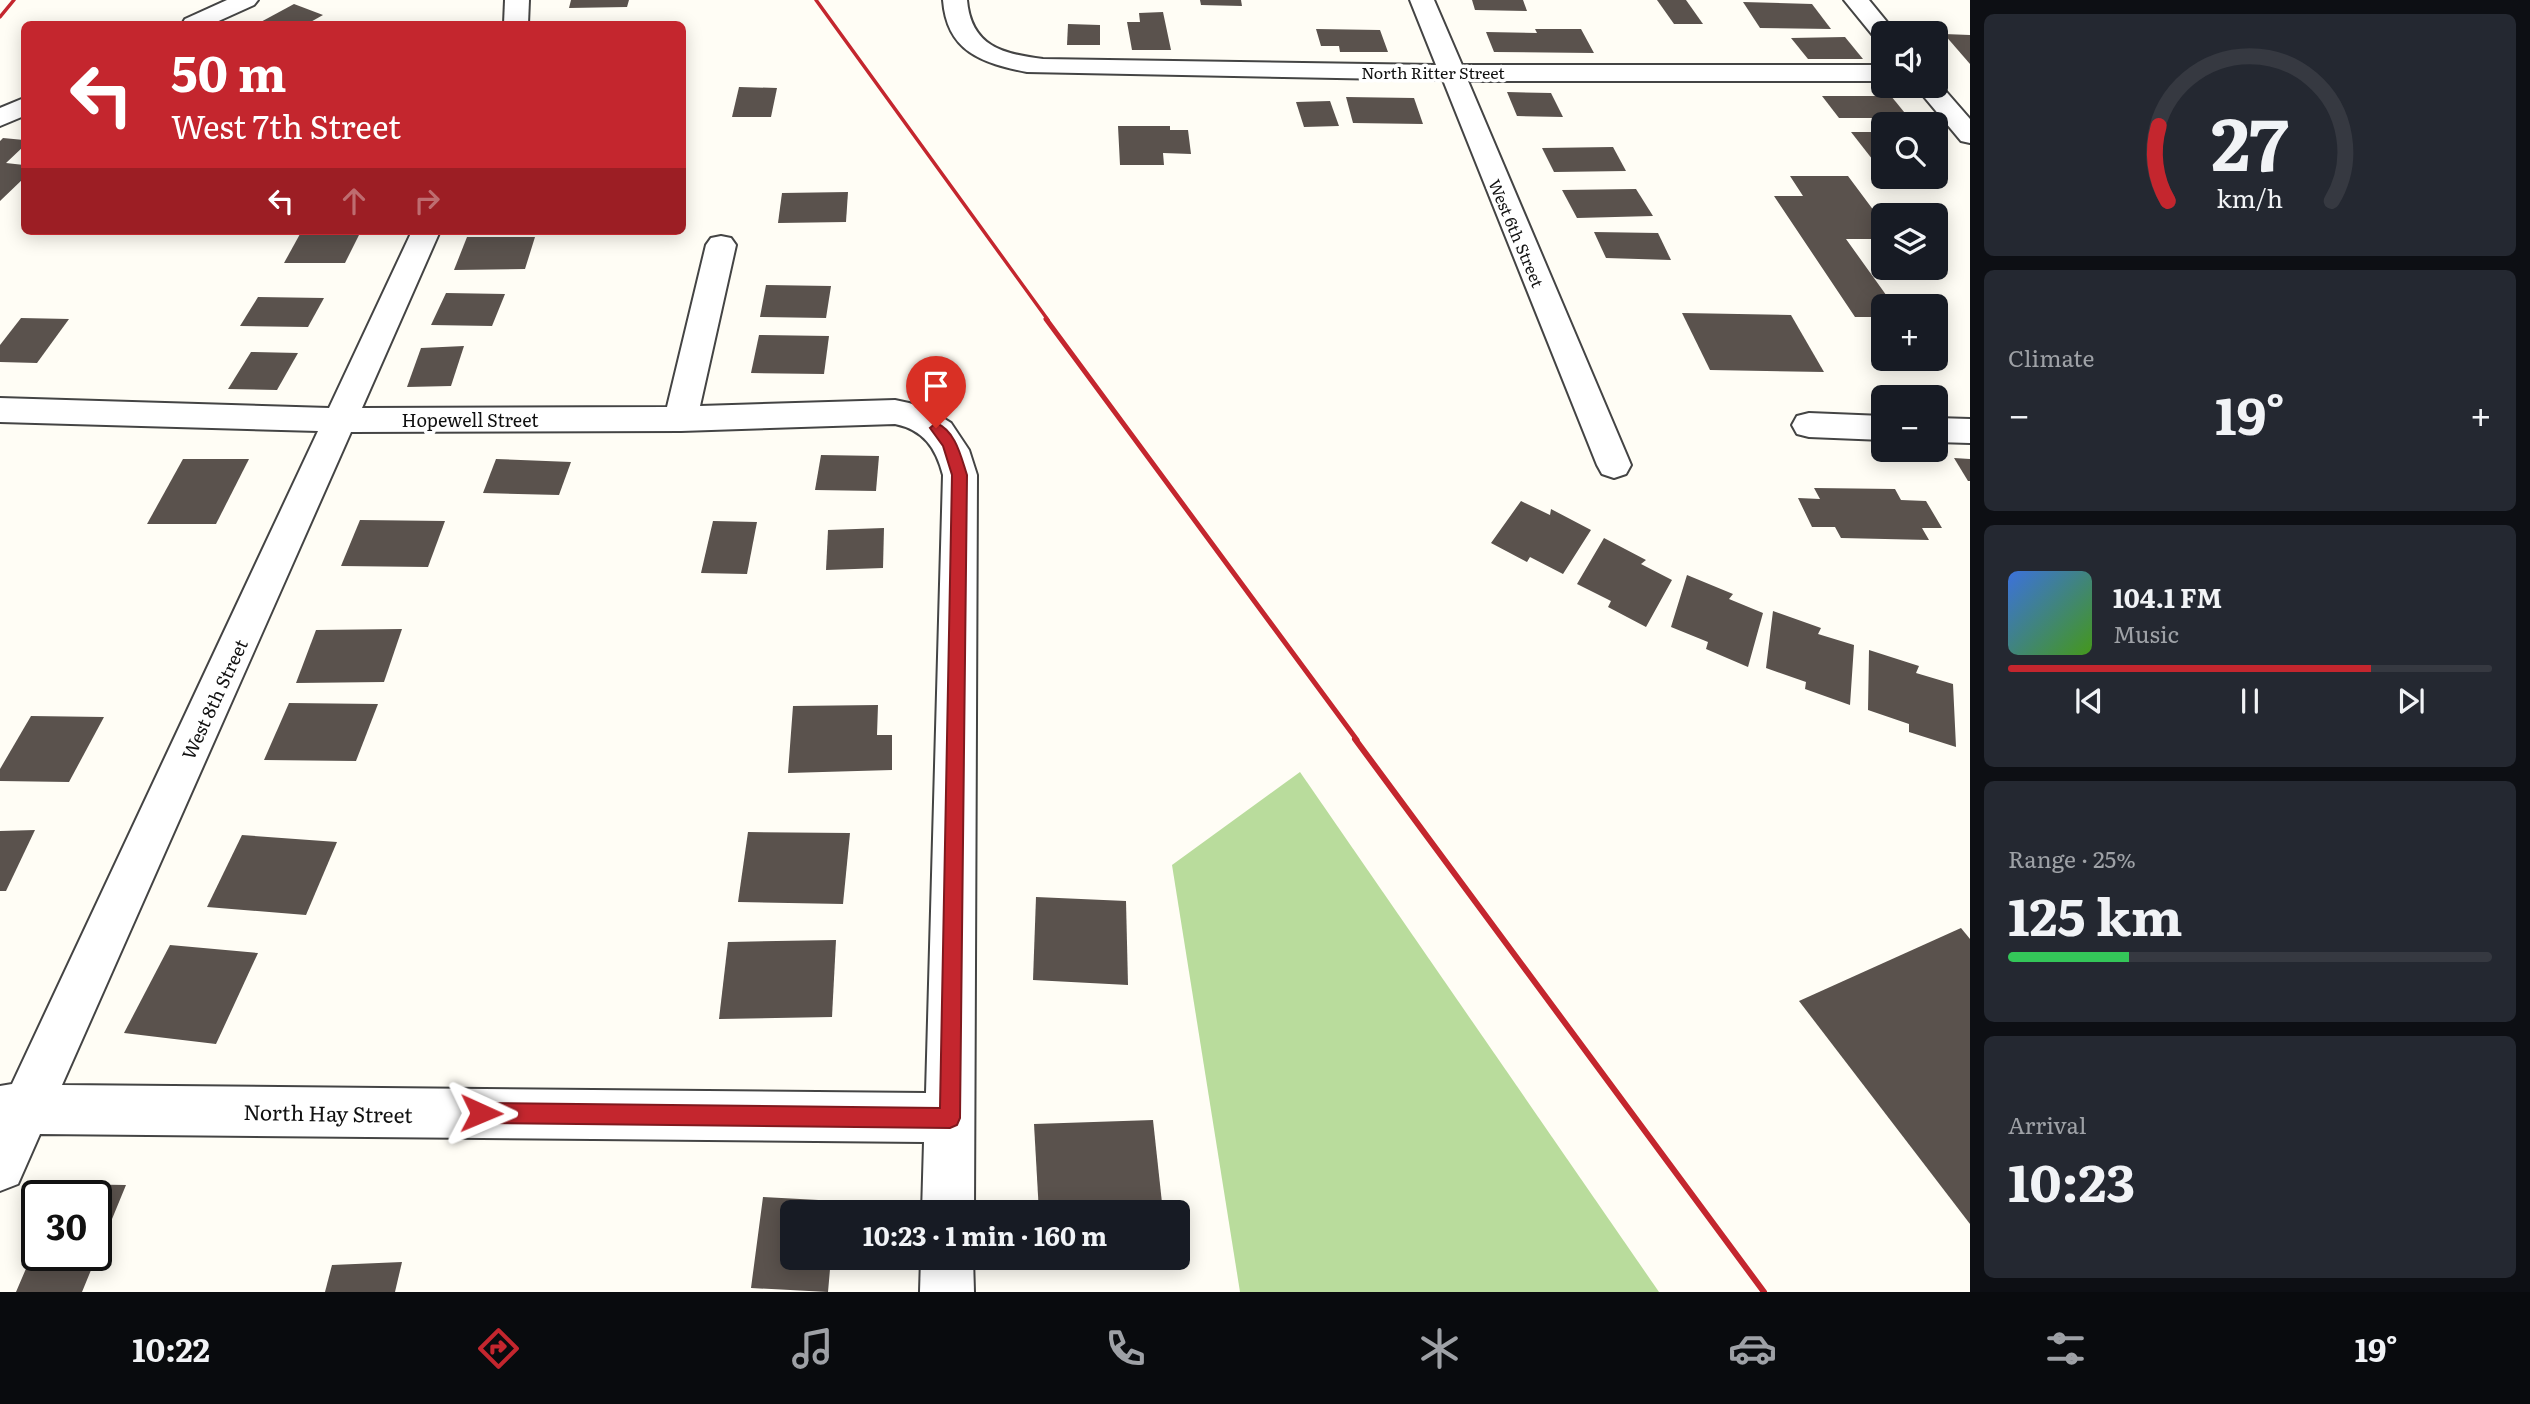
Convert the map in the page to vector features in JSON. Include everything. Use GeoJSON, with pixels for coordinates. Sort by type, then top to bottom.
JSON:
{"type":"FeatureCollection","features":[{"type":"Feature","properties":{"kind":"street"},"geometry":{"type":"LineString","coordinates":[[200,21],[246,0]]}},
{"type":"Feature","properties":{"kind":"street"},"geometry":{"type":"LineString","coordinates":[[516,21],[517,0]]}},
{"type":"Feature","properties":{"kind":"street","name":"North Ritter Street"},"geometry":{"type":"LineString","coordinates":[[955,0],[964,36],[985,54],[1018,64],[1072,69],[1450,73],[1871,73]]}},
{"type":"Feature","properties":{"kind":"street","name":"West 6th Street"},"geometry":{"type":"LineString","coordinates":[[1422,0],[1614,465]]}},
{"type":"Feature","properties":{"kind":"street"},"geometry":{"type":"LineString","coordinates":[[1856,0],[1874,21]]}},
{"type":"Feature","properties":{"kind":"street"},"geometry":{"type":"LineString","coordinates":[[1938,98],[1970,135]]}},
{"type":"Feature","properties":{"kind":"street"},"geometry":{"type":"LineString","coordinates":[[0,118],[21,108]]}},
{"type":"Feature","properties":{"kind":"street","name":"West 8th Street"},"geometry":{"type":"LineString","coordinates":[[0,1166],[13,1109],[342,420],[424,235]]}},
{"type":"Feature","properties":{"kind":"street"},"geometry":{"type":"LineString","coordinates":[[681,419],[721,245]]}},
{"type":"Feature","properties":{"kind":"street","name":"Hopewell Street"},"geometry":{"type":"LineString","coordinates":[[0,410],[342,420],[681,419],[895,412],[926,420],[949,444],[960,475],[950,1118]]}},
{"type":"Feature","properties":{"kind":"street"},"geometry":{"type":"LineString","coordinates":[[1809,425],[1871,428]]}},
{"type":"Feature","properties":{"kind":"street"},"geometry":{"type":"LineString","coordinates":[[1948,431],[1970,432]]}},
{"type":"Feature","properties":{"kind":"street","name":"North Hay Street"},"geometry":{"type":"LineString","coordinates":[[13,1109],[950,1118]]}},
{"type":"Feature","properties":{"kind":"street"},"geometry":{"type":"LineString","coordinates":[[948,1200],[950,1118]]}},
{"type":"Feature","properties":{"kind":"street"},"geometry":{"type":"LineString","coordinates":[[947,1270],[947,1292]]}},
{"type":"Feature","properties":{"kind":"green space"},"geometry":{"type":"Polygon","coordinates":[[[1300,772],[1659,1292],[1240,1292],[1172,865],[1300,772]]]}},
{"type":"Feature","properties":{"kind":"building"},"geometry":{"type":"Polygon","coordinates":[[[571,0],[629,0],[627,7],[569,8],[571,0]]]}},
{"type":"Feature","properties":{"kind":"building"},"geometry":{"type":"Polygon","coordinates":[[[1200,0],[1241,0],[1242,6],[1201,5],[1200,0]]]}},
{"type":"Feature","properties":{"kind":"building"},"geometry":{"type":"Polygon","coordinates":[[[1472,0],[1523,0],[1527,11],[1475,10],[1472,0]]]}},
{"type":"Feature","properties":{"kind":"building"},"geometry":{"type":"Polygon","coordinates":[[[1657,0],[1686,0],[1703,24],[1674,24],[1657,0]]]}},
{"type":"Feature","properties":{"kind":"building"},"geometry":{"type":"Polygon","coordinates":[[[1743,2],[1812,4],[1831,29],[1760,28],[1743,2]]]}},
{"type":"Feature","properties":{"kind":"building"},"geometry":{"type":"Polygon","coordinates":[[[294,4],[323,15],[312,21],[263,21],[294,4]]]}},
{"type":"Feature","properties":{"kind":"building"},"geometry":{"type":"Polygon","coordinates":[[[1163,12],[1171,50],[1132,50],[1127,22],[1140,22],[1139,13],[1163,12]]]}},
{"type":"Feature","properties":{"kind":"building"},"geometry":{"type":"Polygon","coordinates":[[[1068,24],[1100,25],[1100,45],[1067,45],[1068,24]]]}},
{"type":"Feature","properties":{"kind":"building"},"geometry":{"type":"Polygon","coordinates":[[[1316,29],[1380,30],[1388,52],[1340,52],[1339,46],[1321,46],[1316,29]]]}},
{"type":"Feature","properties":{"kind":"building"},"geometry":{"type":"Polygon","coordinates":[[[1535,29],[1581,29],[1594,53],[1494,52],[1486,32],[1537,33],[1535,29]]]}},
{"type":"Feature","properties":{"kind":"building"},"geometry":{"type":"Polygon","coordinates":[[[1948,34],[1970,35],[1970,64],[1948,39],[1948,34]]]}},
{"type":"Feature","properties":{"kind":"building"},"geometry":{"type":"Polygon","coordinates":[[[1845,37],[1863,59],[1808,59],[1791,38],[1845,37]]]}},
{"type":"Feature","properties":{"kind":"building"},"geometry":{"type":"Polygon","coordinates":[[[739,87],[777,88],[771,117],[732,117],[739,87]]]}},
{"type":"Feature","properties":{"kind":"building"},"geometry":{"type":"Polygon","coordinates":[[[1507,92],[1551,93],[1563,117],[1517,116],[1507,92]]]}},
{"type":"Feature","properties":{"kind":"building"},"geometry":{"type":"Polygon","coordinates":[[[1822,96],[1893,98],[1904,112],[1871,112],[1871,118],[1839,118],[1822,96]]]}},
{"type":"Feature","properties":{"kind":"building"},"geometry":{"type":"Polygon","coordinates":[[[1346,97],[1414,98],[1423,124],[1353,123],[1346,97]]]}},
{"type":"Feature","properties":{"kind":"building"},"geometry":{"type":"Polygon","coordinates":[[[1330,101],[1339,126],[1304,127],[1296,102],[1330,101]]]}},
{"type":"Feature","properties":{"kind":"building"},"geometry":{"type":"Polygon","coordinates":[[[1118,126],[1170,126],[1170,130],[1188,130],[1191,154],[1163,153],[1164,165],[1120,165],[1118,126]]]}},
{"type":"Feature","properties":{"kind":"building"},"geometry":{"type":"Polygon","coordinates":[[[1851,132],[1871,132],[1871,158],[1851,132]]]}},
{"type":"Feature","properties":{"kind":"building"},"geometry":{"type":"Polygon","coordinates":[[[3,138],[21,140],[21,149],[6,163],[21,165],[21,181],[0,201],[0,141],[3,138]]]}},
{"type":"Feature","properties":{"kind":"building"},"geometry":{"type":"Polygon","coordinates":[[[1613,147],[1626,171],[1554,172],[1542,148],[1613,147]]]}},
{"type":"Feature","properties":{"kind":"building"},"geometry":{"type":"Polygon","coordinates":[[[1790,176],[1848,176],[1871,207],[1871,239],[1846,239],[1871,274],[1871,280],[1875,280],[1885,294],[1871,294],[1871,317],[1855,317],[1774,196],[1803,196],[1790,176]]]}},
{"type":"Feature","properties":{"kind":"building"},"geometry":{"type":"Polygon","coordinates":[[[1636,189],[1653,216],[1577,218],[1562,190],[1636,189]]]}},
{"type":"Feature","properties":{"kind":"building"},"geometry":{"type":"Polygon","coordinates":[[[848,192],[846,222],[778,223],[782,193],[848,192]]]}},
{"type":"Feature","properties":{"kind":"building"},"geometry":{"type":"Polygon","coordinates":[[[1594,232],[1658,233],[1671,260],[1606,258],[1594,232]]]}},
{"type":"Feature","properties":{"kind":"building"},"geometry":{"type":"Polygon","coordinates":[[[299,235],[359,235],[345,263],[284,263],[299,235]]]}},
{"type":"Feature","properties":{"kind":"building"},"geometry":{"type":"Polygon","coordinates":[[[467,237],[535,237],[525,269],[454,270],[467,237]]]}},
{"type":"Feature","properties":{"kind":"building"},"geometry":{"type":"Polygon","coordinates":[[[766,285],[831,286],[826,318],[760,317],[766,285]]]}},
{"type":"Feature","properties":{"kind":"building"},"geometry":{"type":"Polygon","coordinates":[[[446,293],[505,294],[492,326],[431,325],[446,293]]]}},
{"type":"Feature","properties":{"kind":"building"},"geometry":{"type":"Polygon","coordinates":[[[258,297],[324,298],[308,327],[240,326],[258,297]]]}},
{"type":"Feature","properties":{"kind":"building"},"geometry":{"type":"Polygon","coordinates":[[[1682,313],[1791,315],[1824,372],[1710,370],[1682,313]]]}},
{"type":"Feature","properties":{"kind":"building"},"geometry":{"type":"Polygon","coordinates":[[[21,318],[69,319],[37,363],[0,362],[0,345],[21,318]]]}},
{"type":"Feature","properties":{"kind":"building"},"geometry":{"type":"Polygon","coordinates":[[[759,335],[829,336],[824,374],[751,373],[759,335]]]}},
{"type":"Feature","properties":{"kind":"building"},"geometry":{"type":"Polygon","coordinates":[[[464,346],[451,386],[407,387],[421,348],[464,346]]]}},
{"type":"Feature","properties":{"kind":"building"},"geometry":{"type":"Polygon","coordinates":[[[251,352],[298,353],[277,390],[228,389],[251,352]]]}},
{"type":"Feature","properties":{"kind":"building"},"geometry":{"type":"Polygon","coordinates":[[[821,455],[879,456],[876,491],[815,490],[821,455]]]}},
{"type":"Feature","properties":{"kind":"building"},"geometry":{"type":"Polygon","coordinates":[[[1954,458],[1970,459],[1970,481],[1968,481],[1954,458]]]}},
{"type":"Feature","properties":{"kind":"building"},"geometry":{"type":"Polygon","coordinates":[[[183,459],[249,459],[216,524],[147,524],[183,459]]]}},
{"type":"Feature","properties":{"kind":"building"},"geometry":{"type":"Polygon","coordinates":[[[496,459],[571,462],[559,495],[483,493],[496,459]]]}},
{"type":"Feature","properties":{"kind":"building"},"geometry":{"type":"Polygon","coordinates":[[[1814,488],[1895,489],[1901,500],[1926,501],[1942,528],[1922,528],[1929,540],[1841,538],[1835,527],[1812,527],[1798,498],[1820,499],[1814,488]]]}},
{"type":"Feature","properties":{"kind":"building"},"geometry":{"type":"Polygon","coordinates":[[[1521,501],[1550,515],[1551,509],[1591,530],[1563,574],[1530,557],[1527,562],[1491,543],[1521,501]]]}},
{"type":"Feature","properties":{"kind":"building"},"geometry":{"type":"Polygon","coordinates":[[[360,520],[445,521],[428,567],[341,566],[360,520]]]}},
{"type":"Feature","properties":{"kind":"building"},"geometry":{"type":"Polygon","coordinates":[[[713,521],[757,522],[747,574],[701,573],[713,521]]]}},
{"type":"Feature","properties":{"kind":"building"},"geometry":{"type":"Polygon","coordinates":[[[884,528],[883,568],[826,570],[828,530],[884,528]]]}},
{"type":"Feature","properties":{"kind":"building"},"geometry":{"type":"Polygon","coordinates":[[[1604,538],[1646,560],[1641,564],[1672,580],[1646,627],[1608,607],[1611,601],[1577,584],[1604,538]]]}},
{"type":"Feature","properties":{"kind":"building"},"geometry":{"type":"Polygon","coordinates":[[[1687,575],[1733,594],[1729,599],[1763,613],[1748,667],[1706,649],[1708,642],[1671,627],[1687,575]]]}},
{"type":"Feature","properties":{"kind":"building"},"geometry":{"type":"Polygon","coordinates":[[[1773,611],[1821,628],[1818,634],[1854,645],[1850,705],[1805,689],[1806,682],[1766,668],[1773,611]]]}},
{"type":"Feature","properties":{"kind":"building"},"geometry":{"type":"Polygon","coordinates":[[[402,629],[384,682],[296,683],[316,630],[402,629]]]}},
{"type":"Feature","properties":{"kind":"building"},"geometry":{"type":"Polygon","coordinates":[[[1869,650],[1919,666],[1916,673],[1953,684],[1956,747],[1909,732],[1909,724],[1868,710],[1869,650]]]}},
{"type":"Feature","properties":{"kind":"building"},"geometry":{"type":"Polygon","coordinates":[[[289,703],[378,704],[356,761],[264,760],[289,703]]]}},
{"type":"Feature","properties":{"kind":"building"},"geometry":{"type":"Polygon","coordinates":[[[878,705],[877,735],[892,735],[892,770],[788,773],[793,706],[878,705]]]}},
{"type":"Feature","properties":{"kind":"building"},"geometry":{"type":"Polygon","coordinates":[[[31,716],[104,717],[69,782],[0,781],[0,769],[31,716]]]}},
{"type":"Feature","properties":{"kind":"building"},"geometry":{"type":"Polygon","coordinates":[[[35,830],[6,891],[0,891],[0,831],[35,830]]]}},
{"type":"Feature","properties":{"kind":"building"},"geometry":{"type":"Polygon","coordinates":[[[748,832],[850,833],[843,904],[738,902],[748,832]]]}},
{"type":"Feature","properties":{"kind":"building"},"geometry":{"type":"Polygon","coordinates":[[[242,835],[337,842],[306,915],[207,907],[242,835]]]}},
{"type":"Feature","properties":{"kind":"building"},"geometry":{"type":"Polygon","coordinates":[[[1036,897],[1126,901],[1128,985],[1033,980],[1036,897]]]}},
{"type":"Feature","properties":{"kind":"building"},"geometry":{"type":"Polygon","coordinates":[[[1961,928],[1970,939],[1970,1224],[1799,1001],[1961,928]]]}},
{"type":"Feature","properties":{"kind":"building"},"geometry":{"type":"Polygon","coordinates":[[[836,940],[832,1017],[719,1019],[728,942],[836,940]]]}},
{"type":"Feature","properties":{"kind":"building"},"geometry":{"type":"Polygon","coordinates":[[[170,945],[258,953],[216,1044],[124,1033],[170,945]]]}},
{"type":"Feature","properties":{"kind":"building"},"geometry":{"type":"Polygon","coordinates":[[[1153,1120],[1162,1200],[1038,1200],[1034,1124],[1153,1120]]]}},
{"type":"Feature","properties":{"kind":"building"},"geometry":{"type":"Polygon","coordinates":[[[112,1185],[126,1185],[112,1219],[112,1185]]]}},
{"type":"Feature","properties":{"kind":"building"},"geometry":{"type":"Polygon","coordinates":[[[763,1197],[818,1200],[780,1200],[780,1270],[830,1270],[828,1292],[751,1288],[763,1197]]]}},
{"type":"Feature","properties":{"kind":"building"},"geometry":{"type":"Polygon","coordinates":[[[402,1262],[395,1292],[325,1292],[332,1265],[402,1262]]]}},
{"type":"Feature","properties":{"kind":"building"},"geometry":{"type":"Polygon","coordinates":[[[25,1271],[91,1271],[82,1292],[16,1292],[25,1271]]]}},
{"type":"Feature","properties":{"kind":"railway"},"geometry":{"type":"LineString","coordinates":[[0,17],[14,0]]}},
{"type":"Feature","properties":{"kind":"railway"},"geometry":{"type":"LineString","coordinates":[[816,0],[1048,320]]}},
{"type":"Feature","properties":{"kind":"railway"},"geometry":{"type":"LineString","coordinates":[[1046,319],[1357,740]]}},
{"type":"Feature","properties":{"kind":"railway"},"geometry":{"type":"LineString","coordinates":[[1355,739],[1764,1292]]}},
{"type":"Feature","properties":{"kind":"route"},"geometry":{"type":"LineString","coordinates":[[481,1113],[950,1118],[960,475],[957,460],[949,444],[936,428]]}}]}
